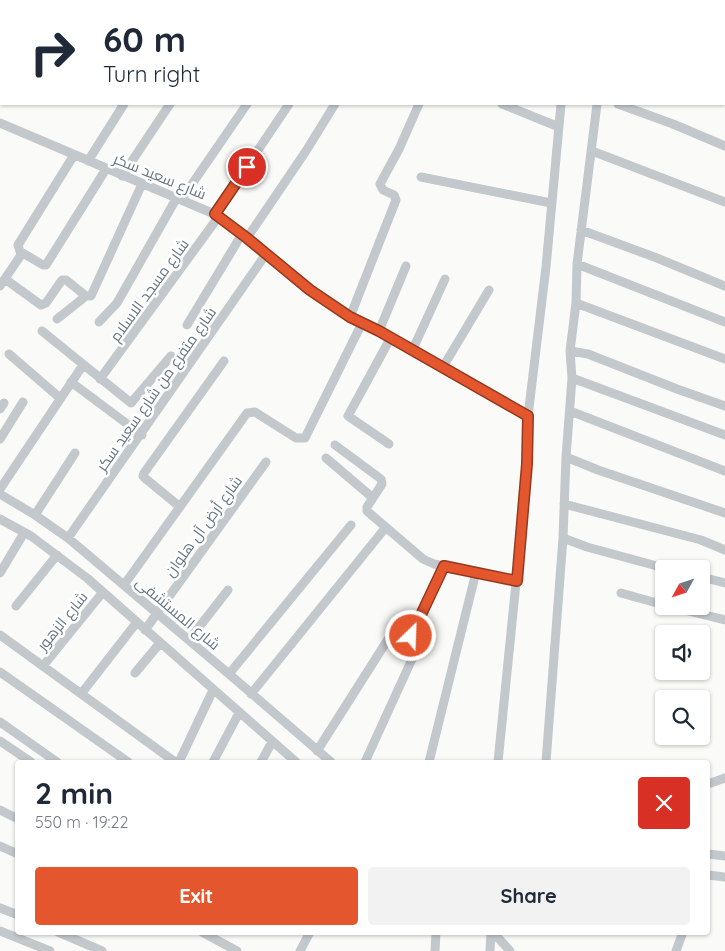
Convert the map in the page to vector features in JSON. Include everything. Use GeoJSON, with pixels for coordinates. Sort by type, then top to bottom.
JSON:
{"type":"FeatureCollection","features":[{"type":"Feature","properties":{"kind":"street"},"geometry":{"type":"LineString","coordinates":[[88,161],[123,105]]}},
{"type":"Feature","properties":{"kind":"street"},"geometry":{"type":"LineString","coordinates":[[122,176],[169,105]]}},
{"type":"Feature","properties":{"kind":"street"},"geometry":{"type":"LineString","coordinates":[[99,322],[117,303],[179,200],[245,105]]}},
{"type":"Feature","properties":{"kind":"street","name":"شارع مسجد الاسلام"},"geometry":{"type":"LineString","coordinates":[[100,379],[217,215],[288,105]]}},
{"type":"Feature","properties":{"kind":"street"},"geometry":{"type":"LineString","coordinates":[[187,325],[245,236],[306,151],[334,105]]}},
{"type":"Feature","properties":{"kind":"street"},"geometry":{"type":"LineString","coordinates":[[350,317],[396,200],[394,195],[383,190],[380,184],[400,149],[419,105]]}},
{"type":"Feature","properties":{"kind":"street"},"geometry":{"type":"LineString","coordinates":[[504,105],[559,127]]}},
{"type":"Feature","properties":{"kind":"street"},"geometry":{"type":"LineString","coordinates":[[498,760],[517,581],[527,464],[528,416],[546,267],[561,105]]}},
{"type":"Feature","properties":{"kind":"street"},"geometry":{"type":"LineString","coordinates":[[546,760],[563,538],[566,457],[572,378],[570,351],[576,303],[577,264],[597,105]]}},
{"type":"Feature","properties":{"kind":"street"},"geometry":{"type":"LineString","coordinates":[[621,105],[725,146]]}},
{"type":"Feature","properties":{"kind":"street","name":"شارع سعيد سكر"},"geometry":{"type":"LineString","coordinates":[[0,123],[217,215],[310,290],[350,317],[379,331],[528,416]]}},
{"type":"Feature","properties":{"kind":"street"},"geometry":{"type":"LineString","coordinates":[[592,151],[725,202]]}},
{"type":"Feature","properties":{"kind":"street"},"geometry":{"type":"LineString","coordinates":[[74,155],[18,244],[21,252],[43,266],[46,265],[106,169]]}},
{"type":"Feature","properties":{"kind":"street"},"geometry":{"type":"LineString","coordinates":[[420,177],[551,203]]}},
{"type":"Feature","properties":{"kind":"street"},"geometry":{"type":"LineString","coordinates":[[57,319],[86,296],[93,294],[142,184]]}},
{"type":"Feature","properties":{"kind":"street"},"geometry":{"type":"LineString","coordinates":[[581,230],[725,286]]}},
{"type":"Feature","properties":{"kind":"street"},"geometry":{"type":"LineString","coordinates":[[21,252],[2,283],[41,305],[45,304],[62,280],[66,280],[86,296]]}},
{"type":"Feature","properties":{"kind":"street","name":"شارع متفرع من شارع سعيد سكر"},"geometry":{"type":"LineString","coordinates":[[68,538],[142,435],[266,254]]}},
{"type":"Feature","properties":{"kind":"street"},"geometry":{"type":"LineString","coordinates":[[577,264],[725,322]]}},
{"type":"Feature","properties":{"kind":"street"},"geometry":{"type":"LineString","coordinates":[[379,331],[406,266]]}},
{"type":"Feature","properties":{"kind":"street"},"geometry":{"type":"LineString","coordinates":[[412,351],[445,279]]}},
{"type":"Feature","properties":{"kind":"street"},"geometry":{"type":"LineString","coordinates":[[443,367],[489,290]]}},
{"type":"Feature","properties":{"kind":"street"},"geometry":{"type":"LineString","coordinates":[[576,303],[725,357]]}},
{"type":"Feature","properties":{"kind":"street"},"geometry":{"type":"LineString","coordinates":[[124,585],[248,413],[255,412],[296,438],[305,438],[362,323]]}},
{"type":"Feature","properties":{"kind":"street"},"geometry":{"type":"LineString","coordinates":[[42,331],[100,379],[133,403],[171,356]]}},
{"type":"Feature","properties":{"kind":"street"},"geometry":{"type":"LineString","coordinates":[[389,444],[348,416],[390,339]]}},
{"type":"Feature","properties":{"kind":"street"},"geometry":{"type":"LineString","coordinates":[[570,351],[588,354],[725,406]]}},
{"type":"Feature","properties":{"kind":"street"},"geometry":{"type":"LineString","coordinates":[[9,354],[60,398]]}},
{"type":"Feature","properties":{"kind":"street"},"geometry":{"type":"LineString","coordinates":[[180,507],[143,476],[224,361]]}},
{"type":"Feature","properties":{"kind":"street"},"geometry":{"type":"LineString","coordinates":[[0,489],[83,365]]}},
{"type":"Feature","properties":{"kind":"street"},"geometry":{"type":"LineString","coordinates":[[572,378],[725,435]]}},
{"type":"Feature","properties":{"kind":"street"},"geometry":{"type":"LineString","coordinates":[[71,382],[142,435]]}},
{"type":"Feature","properties":{"kind":"street"},"geometry":{"type":"LineString","coordinates":[[0,439],[23,402]]}},
{"type":"Feature","properties":{"kind":"street"},"geometry":{"type":"LineString","coordinates":[[570,412],[725,471]]}},
{"type":"Feature","properties":{"kind":"street"},"geometry":{"type":"LineString","coordinates":[[335,445],[380,478],[382,484],[367,507],[367,511],[423,559],[434,564],[517,581]]}},
{"type":"Feature","properties":{"kind":"street"},"geometry":{"type":"LineString","coordinates":[[35,515],[75,453]]}},
{"type":"Feature","properties":{"kind":"street"},"geometry":{"type":"LineString","coordinates":[[566,457],[598,470],[725,513]]}},
{"type":"Feature","properties":{"kind":"street"},"geometry":{"type":"LineString","coordinates":[[326,458],[373,498]]}},
{"type":"Feature","properties":{"kind":"street","name":"شارع أرض آل هلوان"},"geometry":{"type":"LineString","coordinates":[[145,630],[266,462]]}},
{"type":"Feature","properties":{"kind":"street","name":"شارع المستشفى"},"geometry":{"type":"LineString","coordinates":[[0,494],[68,538],[328,760]]}},
{"type":"Feature","properties":{"kind":"street"},"geometry":{"type":"LineString","coordinates":[[564,504],[702,540],[725,550]]}},
{"type":"Feature","properties":{"kind":"street"},"geometry":{"type":"LineString","coordinates":[[0,519],[58,555],[294,760]]}},
{"type":"Feature","properties":{"kind":"street"},"geometry":{"type":"LineString","coordinates":[[229,674],[351,525]]}},
{"type":"Feature","properties":{"kind":"street"},"geometry":{"type":"LineString","coordinates":[[252,694],[386,527]]}},
{"type":"Feature","properties":{"kind":"street"},"geometry":{"type":"LineString","coordinates":[[0,573],[24,533]]}},
{"type":"Feature","properties":{"kind":"street"},"geometry":{"type":"LineString","coordinates":[[563,538],[587,547],[655,565]]}},
{"type":"Feature","properties":{"kind":"street"},"geometry":{"type":"LineString","coordinates":[[16,606],[58,555]]}},
{"type":"Feature","properties":{"kind":"street"},"geometry":{"type":"LineString","coordinates":[[412,639],[411,634],[444,566]]}},
{"type":"Feature","properties":{"kind":"street"},"geometry":{"type":"LineString","coordinates":[[429,760],[476,572]]}},
{"type":"Feature","properties":{"kind":"street"},"geometry":{"type":"LineString","coordinates":[[710,579],[725,583]]}},
{"type":"Feature","properties":{"kind":"street"},"geometry":{"type":"LineString","coordinates":[[189,640],[228,590]]}},
{"type":"Feature","properties":{"kind":"street","name":"شارع الزهور"},"geometry":{"type":"LineString","coordinates":[[44,666],[102,592]]}},
{"type":"Feature","properties":{"kind":"street"},"geometry":{"type":"LineString","coordinates":[[621,593],[655,602]]}},
{"type":"Feature","properties":{"kind":"street"},"geometry":{"type":"LineString","coordinates":[[705,615],[725,620]]}},
{"type":"Feature","properties":{"kind":"street"},"geometry":{"type":"LineString","coordinates":[[81,694],[137,622]]}},
{"type":"Feature","properties":{"kind":"street"},"geometry":{"type":"LineString","coordinates":[[317,751],[392,633],[397,632],[412,639],[418,646],[366,760]]}},
{"type":"Feature","properties":{"kind":"street"},"geometry":{"type":"LineString","coordinates":[[0,635],[172,760]]}},
{"type":"Feature","properties":{"kind":"street"},"geometry":{"type":"LineString","coordinates":[[135,673],[160,643]]}},
{"type":"Feature","properties":{"kind":"street"},"geometry":{"type":"LineString","coordinates":[[0,672],[125,760]]}},
{"type":"Feature","properties":{"kind":"street"},"geometry":{"type":"LineString","coordinates":[[180,760],[213,690]]}},
{"type":"Feature","properties":{"kind":"street"},"geometry":{"type":"LineString","coordinates":[[213,760],[239,713]]}},
{"type":"Feature","properties":{"kind":"street"},"geometry":{"type":"LineString","coordinates":[[0,722],[54,760]]}},
{"type":"Feature","properties":{"kind":"street"},"geometry":{"type":"LineString","coordinates":[[0,741],[28,760]]}},
{"type":"Feature","properties":{"kind":"street"},"geometry":{"type":"LineString","coordinates":[[262,760],[272,742]]}},
{"type":"Feature","properties":{"kind":"street"},"geometry":{"type":"LineString","coordinates":[[710,783],[725,778]]}},
{"type":"Feature","properties":{"kind":"street"},"geometry":{"type":"LineString","coordinates":[[0,810],[15,818]]}},
{"type":"Feature","properties":{"kind":"street"},"geometry":{"type":"LineString","coordinates":[[0,846],[15,853]]}},
{"type":"Feature","properties":{"kind":"street"},"geometry":{"type":"LineString","coordinates":[[710,854],[725,856]]}},
{"type":"Feature","properties":{"kind":"street"},"geometry":{"type":"LineString","coordinates":[[710,875],[725,878]]}},
{"type":"Feature","properties":{"kind":"street"},"geometry":{"type":"LineString","coordinates":[[0,908],[15,914]]}},
{"type":"Feature","properties":{"kind":"street"},"geometry":{"type":"LineString","coordinates":[[0,932],[50,951]]}},
{"type":"Feature","properties":{"kind":"street"},"geometry":{"type":"LineString","coordinates":[[65,935],[102,951]]}},
{"type":"Feature","properties":{"kind":"street"},"geometry":{"type":"LineString","coordinates":[[214,935],[238,951]]}},
{"type":"Feature","properties":{"kind":"street"},"geometry":{"type":"LineString","coordinates":[[300,951],[308,935]]}},
{"type":"Feature","properties":{"kind":"street"},"geometry":{"type":"LineString","coordinates":[[435,951],[436,935]]}},
{"type":"Feature","properties":{"kind":"street"},"geometry":{"type":"LineString","coordinates":[[490,951],[492,935]]}},
{"type":"Feature","properties":{"kind":"street"},"geometry":{"type":"LineString","coordinates":[[495,935],[510,951]]}},
{"type":"Feature","properties":{"kind":"street"},"geometry":{"type":"LineString","coordinates":[[676,951],[682,935]]}},
{"type":"Feature","properties":{"kind":"route"},"geometry":{"type":"LineString","coordinates":[[247,167],[215,214],[310,290],[350,317],[379,331],[528,416],[527,464],[517,581],[444,566],[411,636]]}}]}
